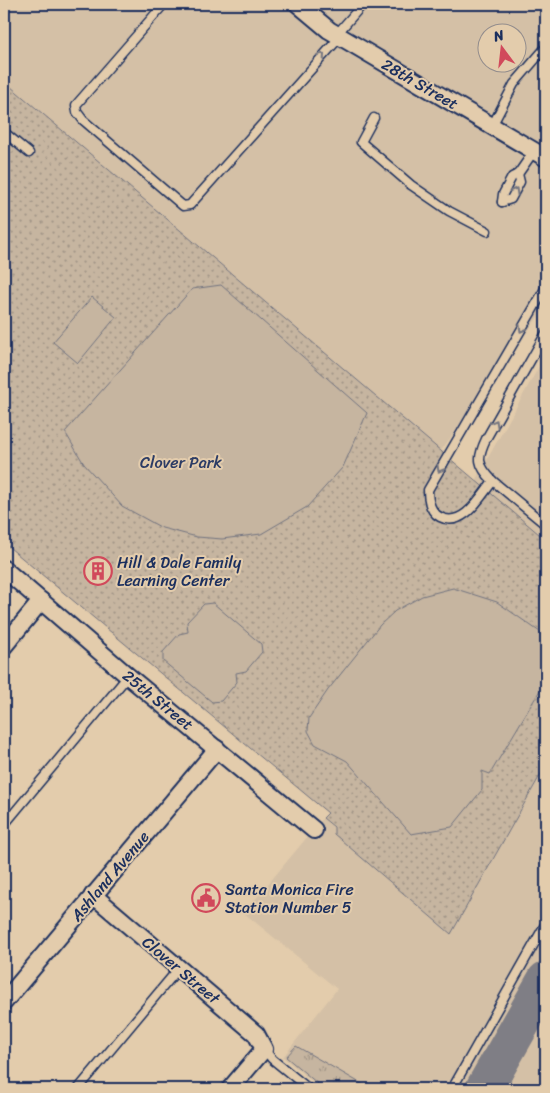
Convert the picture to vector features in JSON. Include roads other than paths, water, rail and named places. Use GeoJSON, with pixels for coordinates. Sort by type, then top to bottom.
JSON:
{"type":"FeatureCollection","features":[{"type":"Feature","properties":{"kind":"street","name":"28th Street"},"geometry":{"type":"LineString","coordinates":[[298,4],[338,36],[543,157]]}},
{"type":"Feature","properties":{"kind":"street","name":"25th Street"},"geometry":{"type":"LineString","coordinates":[[4,569],[128,676],[314,830]]}},
{"type":"Feature","properties":{"kind":"street"},"geometry":{"type":"LineString","coordinates":[[4,646],[41,600]]}},
{"type":"Feature","properties":{"kind":"street","name":"Ashland Avenue"},"geometry":{"type":"LineString","coordinates":[[4,1002],[217,749]]}},
{"type":"Feature","properties":{"kind":"street","name":"Clover Street"},"geometry":{"type":"LineString","coordinates":[[93,895],[256,1034],[264,1049]]}},
{"type":"Feature","properties":{"kind":"street"},"geometry":{"type":"LineString","coordinates":[[230,1089],[264,1049]]}},
{"type":"Feature","properties":{"kind":"lane"},"geometry":{"type":"LineString","coordinates":[[164,4],[76,105],[76,112],[183,206],[190,205],[305,76],[363,4]]}},
{"type":"Feature","properties":{"kind":"lane"},"geometry":{"type":"LineString","coordinates":[[492,126],[514,84],[546,47]]}},
{"type":"Feature","properties":{"kind":"lane"},"geometry":{"type":"LineString","coordinates":[[374,118],[361,142],[410,185],[449,211],[487,231]]}},
{"type":"Feature","properties":{"kind":"lane"},"geometry":{"type":"LineString","coordinates":[[4,132],[29,153]]}},
{"type":"Feature","properties":{"kind":"lane"},"geometry":{"type":"LineString","coordinates":[[518,174],[543,157]]}},
{"type":"Feature","properties":{"kind":"lane"},"geometry":{"type":"LineString","coordinates":[[493,481],[470,510],[458,518],[446,520],[437,515],[431,508],[428,490],[546,286]]}},
{"type":"Feature","properties":{"kind":"lane"},"geometry":{"type":"LineString","coordinates":[[546,333],[480,452],[480,463],[493,481],[546,525]]}},
{"type":"Feature","properties":{"kind":"lane"},"geometry":{"type":"LineString","coordinates":[[4,825],[128,676]]}},
{"type":"Feature","properties":{"kind":"lane"},"geometry":{"type":"LineString","coordinates":[[452,1089],[546,923]]}},
{"type":"Feature","properties":{"kind":"lane"},"geometry":{"type":"LineString","coordinates":[[78,1089],[179,968]]}},
{"type":"Feature","properties":{"kind":"lane"},"geometry":{"type":"LineString","coordinates":[[264,1049],[272,1059],[309,1089]]}},
{"type":"Feature","properties":{"kind":"place","name":"Hill & Dale Family Learning Center"},"geometry":{"type":"Point","coordinates":[98,571]}},
{"type":"Feature","properties":{"kind":"place","name":"Santa Monica Fire Station Number 5"},"geometry":{"type":"Point","coordinates":[206,898]}},
{"type":"Feature","properties":{"kind":"park label","name":"Clover Park"},"geometry":{"type":"Point","coordinates":[181,462]}}]}
